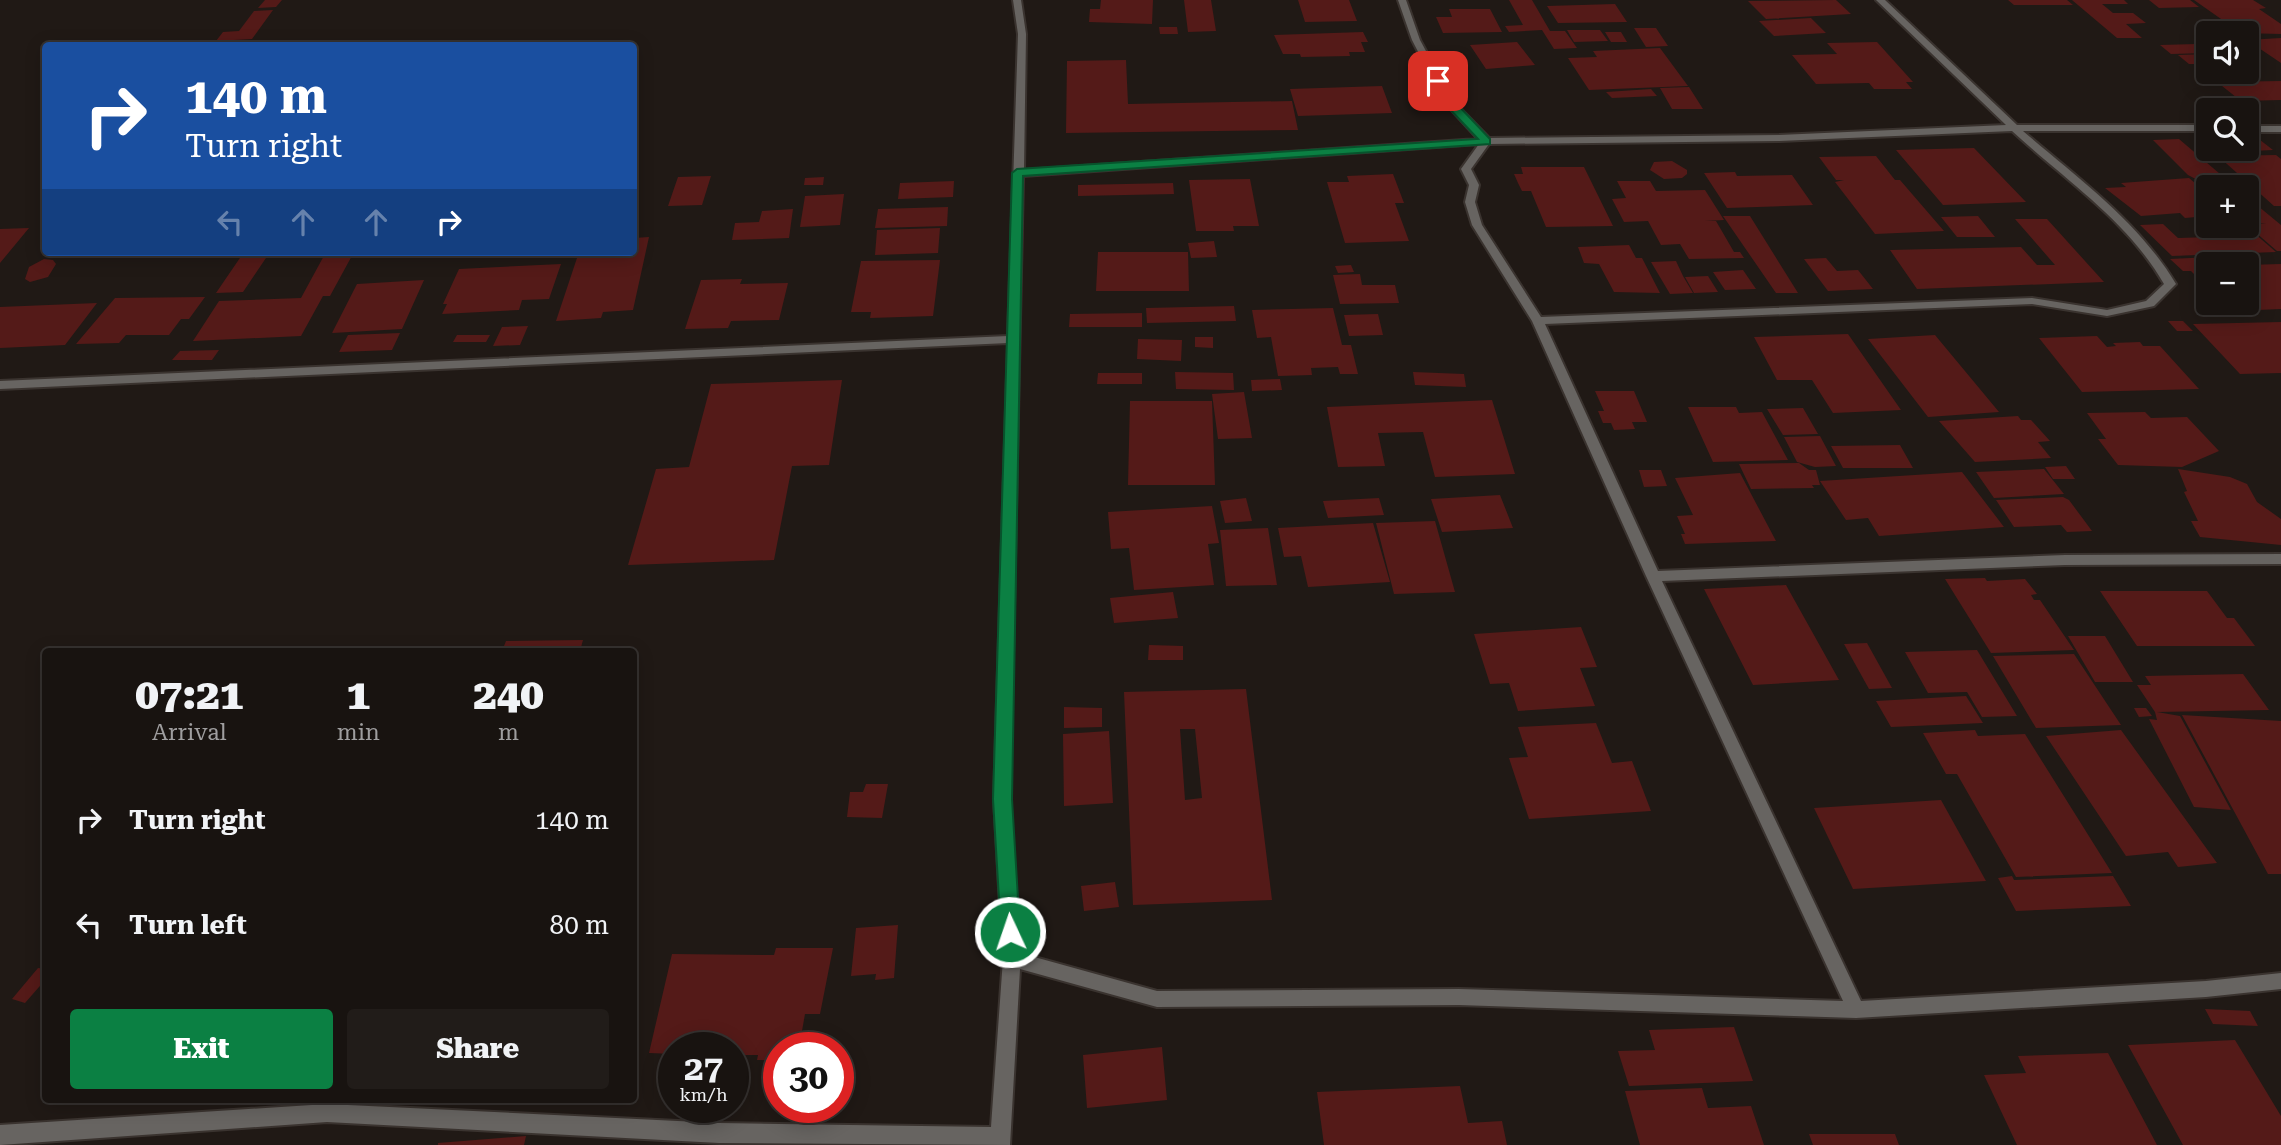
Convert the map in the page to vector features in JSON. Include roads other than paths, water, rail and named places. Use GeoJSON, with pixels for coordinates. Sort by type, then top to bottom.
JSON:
{"type":"FeatureCollection","features":[{"type":"Feature","properties":{"kind":"street"},"geometry":{"type":"LineString","coordinates":[[0,1135],[327,1113],[719,1133],[1000,1141],[1012,959],[1003,799],[1012,339],[1023,34],[1017,0]]}},
{"type":"Feature","properties":{"kind":"street"},"geometry":{"type":"LineString","coordinates":[[1402,0],[1416,40],[1449,102],[1486,141]]}},
{"type":"Feature","properties":{"kind":"street"},"geometry":{"type":"LineString","coordinates":[[1538,321],[2032,301],[2107,313],[2150,304],[2170,284],[2159,261],[2140,240],[2015,128],[1880,0]]}},
{"type":"Feature","properties":{"kind":"street"},"geometry":{"type":"LineString","coordinates":[[1017,173],[1486,141],[1779,138],[2015,128],[2196,128]]}},
{"type":"Feature","properties":{"kind":"street"},"geometry":{"type":"LineString","coordinates":[[2259,128],[2281,129]]}},
{"type":"Feature","properties":{"kind":"street"},"geometry":{"type":"LineString","coordinates":[[1486,141],[1466,169],[1474,185],[1470,202],[1477,225],[1538,321],[1653,576],[1856,1010]]}},
{"type":"Feature","properties":{"kind":"street"},"geometry":{"type":"LineString","coordinates":[[0,385],[1012,339]]}},
{"type":"Feature","properties":{"kind":"street"},"geometry":{"type":"LineString","coordinates":[[1653,576],[2065,560],[2281,559]]}},
{"type":"Feature","properties":{"kind":"street"},"geometry":{"type":"LineString","coordinates":[[1012,959],[1157,999],[1459,997],[1856,1010],[2206,989],[2281,981]]}}]}
